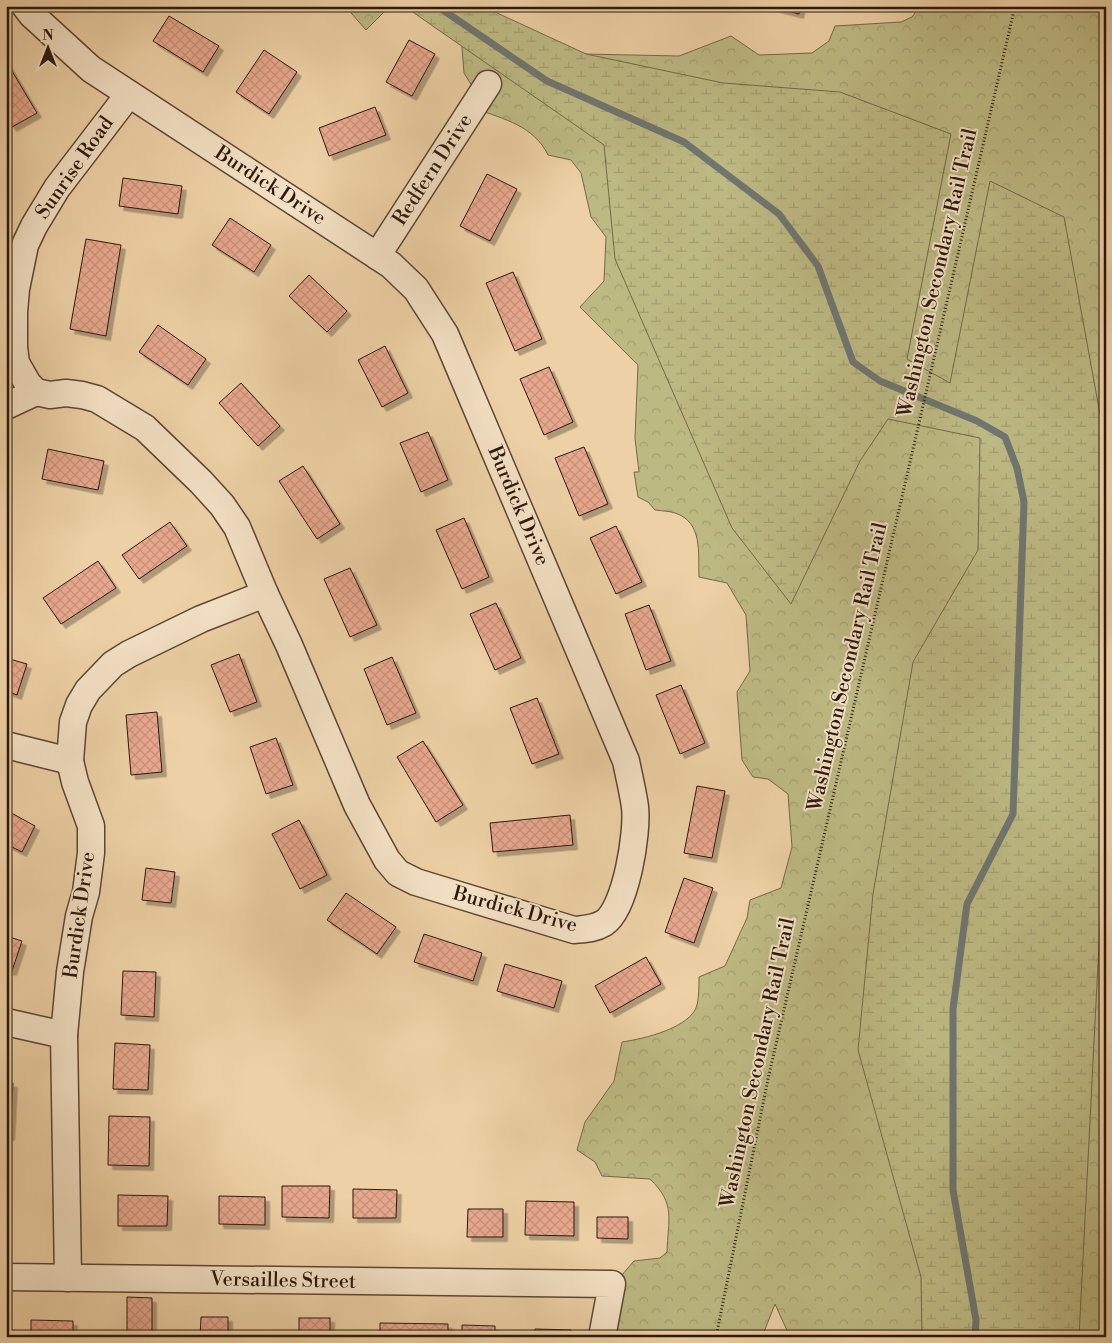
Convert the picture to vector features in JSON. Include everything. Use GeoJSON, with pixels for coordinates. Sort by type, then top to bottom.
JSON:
{"type":"FeatureCollection","features":[{"type":"Feature","properties":{"kind":"street","name":"Burdick Drive"},"geometry":{"type":"LineString","coordinates":[[25,6],[32,15],[91,69],[391,265],[416,289],[445,334],[626,761],[635,808],[635,830],[626,883],[617,909],[606,922],[594,928],[574,930],[416,882],[398,873],[387,860],[357,805],[290,645],[265,594],[201,619],[129,654],[113,664],[88,690],[72,722],[70,761],[75,782],[91,826],[91,853],[86,892],[79,916],[72,963],[64,1036],[68,1278]]}},
{"type":"Feature","properties":{"kind":"street","name":"Redfern Drive"},"geometry":{"type":"LineString","coordinates":[[377,256],[488,84]]}},
{"type":"Feature","properties":{"kind":"street","name":"Sunrise Road"},"geometry":{"type":"LineString","coordinates":[[36,392],[21,374],[16,363],[14,347],[16,289],[25,245],[57,188],[129,94]]}},
{"type":"Feature","properties":{"kind":"street"},"geometry":{"type":"LineString","coordinates":[[6,406],[36,392],[50,395],[66,393],[82,395],[97,399],[145,428],[222,505],[237,527],[265,594]]}},
{"type":"Feature","properties":{"kind":"street"},"geometry":{"type":"LineString","coordinates":[[6,745],[70,761]]}},
{"type":"Feature","properties":{"kind":"street"},"geometry":{"type":"LineString","coordinates":[[6,1022],[64,1036]]}},
{"type":"Feature","properties":{"kind":"street","name":"Versailles Street"},"geometry":{"type":"LineString","coordinates":[[6,1277],[612,1284],[602,1337]]}},
{"type":"Feature","properties":{"kind":"path","name":"Washington Secondary Rail Trail"},"geometry":{"type":"LineString","coordinates":[[716,1337],[771,1069],[1015,6]]}},
{"type":"Feature","properties":{"kind":"green space"},"geometry":{"type":"Polygon","coordinates":[[[345,6],[398,6],[386,10],[366,30],[345,6]]]}},
{"type":"Feature","properties":{"kind":"green space"},"geometry":{"type":"Polygon","coordinates":[[[404,6],[482,6],[586,54],[723,83],[840,92],[951,134],[907,359],[950,383],[990,181],[1064,217],[1106,447],[1106,743],[1101,905],[1079,1337],[922,1337],[921,1277],[858,1050],[873,894],[913,662],[978,550],[980,438],[888,419],[860,461],[791,604],[732,528],[615,259],[604,145],[404,6]]]}},
{"type":"Feature","properties":{"kind":"green space"},"geometry":{"type":"Polygon","coordinates":[[[920,6],[1106,6],[1106,1337],[790,1337],[775,1304],[762,1337],[603,1337],[614,1284],[634,1261],[660,1258],[667,1252],[669,1213],[664,1196],[650,1179],[602,1176],[595,1162],[577,1150],[585,1122],[614,1081],[622,1042],[665,1031],[686,1020],[693,1013],[697,1005],[699,977],[725,966],[747,918],[750,900],[781,888],[792,847],[788,794],[768,779],[753,777],[742,760],[737,692],[750,671],[746,615],[727,583],[699,577],[697,539],[690,523],[684,517],[675,513],[655,510],[648,502],[638,497],[634,472],[639,472],[635,438],[638,365],[580,307],[604,281],[606,237],[591,217],[581,173],[571,160],[548,155],[535,137],[526,130],[507,120],[476,109],[477,94],[464,73],[460,21],[584,54],[679,56],[731,36],[759,55],[812,53],[829,41],[835,26],[901,22],[912,17],[920,6]]]}},
{"type":"Feature","properties":{"kind":"building"},"geometry":{"type":"Polygon","coordinates":[[[768,6],[801,6],[799,14],[768,6]]]}},
{"type":"Feature","properties":{"kind":"building"},"geometry":{"type":"Polygon","coordinates":[[[169,16],[219,46],[203,72],[153,41],[169,16]]]}},
{"type":"Feature","properties":{"kind":"building"},"geometry":{"type":"Polygon","coordinates":[[[409,40],[435,54],[412,96],[386,82],[409,40]]]}},
{"type":"Feature","properties":{"kind":"building"},"geometry":{"type":"Polygon","coordinates":[[[264,50],[297,72],[269,114],[236,92],[264,50]]]}},
{"type":"Feature","properties":{"kind":"building"},"geometry":{"type":"Polygon","coordinates":[[[6,61],[37,113],[12,127],[6,118],[6,61]]]}},
{"type":"Feature","properties":{"kind":"building"},"geometry":{"type":"Polygon","coordinates":[[[375,107],[386,135],[329,156],[319,128],[375,107]]]}},
{"type":"Feature","properties":{"kind":"building"},"geometry":{"type":"Polygon","coordinates":[[[487,174],[517,189],[490,241],[460,226],[487,174]]]}},
{"type":"Feature","properties":{"kind":"building"},"geometry":{"type":"Polygon","coordinates":[[[123,178],[182,186],[178,214],[119,206],[123,178]]]}},
{"type":"Feature","properties":{"kind":"building"},"geometry":{"type":"Polygon","coordinates":[[[230,218],[271,245],[254,272],[212,245],[230,218]]]}},
{"type":"Feature","properties":{"kind":"building"},"geometry":{"type":"Polygon","coordinates":[[[86,239],[121,245],[106,336],[70,329],[86,239]]]}},
{"type":"Feature","properties":{"kind":"building"},"geometry":{"type":"Polygon","coordinates":[[[513,272],[542,339],[515,351],[486,283],[513,272]]]}},
{"type":"Feature","properties":{"kind":"building"},"geometry":{"type":"Polygon","coordinates":[[[309,275],[347,311],[327,332],[289,296],[309,275]]]}},
{"type":"Feature","properties":{"kind":"building"},"geometry":{"type":"Polygon","coordinates":[[[158,325],[206,359],[188,385],[139,352],[158,325]]]}},
{"type":"Feature","properties":{"kind":"building"},"geometry":{"type":"Polygon","coordinates":[[[385,346],[408,393],[382,407],[358,360],[385,346]]]}},
{"type":"Feature","properties":{"kind":"building"},"geometry":{"type":"Polygon","coordinates":[[[549,367],[573,422],[544,435],[520,379],[549,367]]]}},
{"type":"Feature","properties":{"kind":"building"},"geometry":{"type":"Polygon","coordinates":[[[241,383],[280,426],[258,446],[219,403],[241,383]]]}},
{"type":"Feature","properties":{"kind":"building"},"geometry":{"type":"Polygon","coordinates":[[[428,432],[448,480],[421,492],[400,443],[428,432]]]}},
{"type":"Feature","properties":{"kind":"building"},"geometry":{"type":"Polygon","coordinates":[[[584,447],[608,504],[579,516],[555,458],[584,447]]]}},
{"type":"Feature","properties":{"kind":"building"},"geometry":{"type":"Polygon","coordinates":[[[48,449],[104,461],[98,490],[42,479],[48,449]]]}},
{"type":"Feature","properties":{"kind":"building"},"geometry":{"type":"Polygon","coordinates":[[[303,466],[340,524],[317,539],[279,481],[303,466]]]}},
{"type":"Feature","properties":{"kind":"building"},"geometry":{"type":"Polygon","coordinates":[[[464,518],[489,577],[462,589],[436,530],[464,518]]]}},
{"type":"Feature","properties":{"kind":"building"},"geometry":{"type":"Polygon","coordinates":[[[170,522],[187,546],[139,579],[122,555],[170,522]]]}},
{"type":"Feature","properties":{"kind":"building"},"geometry":{"type":"Polygon","coordinates":[[[616,526],[642,582],[616,594],[590,538],[616,526]]]}},
{"type":"Feature","properties":{"kind":"building"},"geometry":{"type":"Polygon","coordinates":[[[98,561],[116,588],[61,624],[43,598],[98,561]]]}},
{"type":"Feature","properties":{"kind":"building"},"geometry":{"type":"Polygon","coordinates":[[[350,568],[377,625],[350,637],[324,579],[350,568]]]}},
{"type":"Feature","properties":{"kind":"building"},"geometry":{"type":"Polygon","coordinates":[[[496,603],[521,658],[495,670],[470,614],[496,603]]]}},
{"type":"Feature","properties":{"kind":"building"},"geometry":{"type":"Polygon","coordinates":[[[649,605],[671,661],[646,670],[625,614],[649,605]]]}},
{"type":"Feature","properties":{"kind":"building"},"geometry":{"type":"Polygon","coordinates":[[[239,654],[257,702],[230,712],[211,665],[239,654]]]}},
{"type":"Feature","properties":{"kind":"building"},"geometry":{"type":"Polygon","coordinates":[[[392,657],[416,713],[387,725],[364,669],[392,657]]]}},
{"type":"Feature","properties":{"kind":"building"},"geometry":{"type":"Polygon","coordinates":[[[6,658],[27,664],[17,695],[6,691],[6,658]]]}},
{"type":"Feature","properties":{"kind":"building"},"geometry":{"type":"Polygon","coordinates":[[[681,685],[705,743],[680,754],[656,695],[681,685]]]}},
{"type":"Feature","properties":{"kind":"building"},"geometry":{"type":"Polygon","coordinates":[[[537,698],[559,754],[532,764],[510,708],[537,698]]]}},
{"type":"Feature","properties":{"kind":"building"},"geometry":{"type":"Polygon","coordinates":[[[157,712],[162,772],[131,775],[126,715],[157,712]]]}},
{"type":"Feature","properties":{"kind":"building"},"geometry":{"type":"Polygon","coordinates":[[[276,738],[293,785],[266,794],[250,747],[276,738]]]}},
{"type":"Feature","properties":{"kind":"building"},"geometry":{"type":"Polygon","coordinates":[[[423,741],[463,805],[436,822],[397,757],[423,741]]]}},
{"type":"Feature","properties":{"kind":"building"},"geometry":{"type":"Polygon","coordinates":[[[697,786],[725,791],[712,858],[684,853],[697,786]]]}},
{"type":"Feature","properties":{"kind":"building"},"geometry":{"type":"Polygon","coordinates":[[[6,810],[35,826],[22,852],[6,844],[6,810]]]}},
{"type":"Feature","properties":{"kind":"building"},"geometry":{"type":"Polygon","coordinates":[[[570,815],[573,845],[493,852],[490,823],[570,815]]]}},
{"type":"Feature","properties":{"kind":"building"},"geometry":{"type":"Polygon","coordinates":[[[299,820],[327,875],[300,889],[272,834],[299,820]]]}},
{"type":"Feature","properties":{"kind":"building"},"geometry":{"type":"Polygon","coordinates":[[[146,868],[175,872],[171,903],[142,900],[146,868]]]}},
{"type":"Feature","properties":{"kind":"building"},"geometry":{"type":"Polygon","coordinates":[[[684,878],[713,888],[694,943],[665,932],[684,878]]]}},
{"type":"Feature","properties":{"kind":"building"},"geometry":{"type":"Polygon","coordinates":[[[346,893],[396,927],[377,954],[327,920],[346,893]]]}},
{"type":"Feature","properties":{"kind":"building"},"geometry":{"type":"Polygon","coordinates":[[[424,934],[482,953],[473,981],[414,962],[424,934]]]}},
{"type":"Feature","properties":{"kind":"building"},"geometry":{"type":"Polygon","coordinates":[[[6,936],[22,941],[12,971],[6,970],[6,936]]]}},
{"type":"Feature","properties":{"kind":"building"},"geometry":{"type":"Polygon","coordinates":[[[646,957],[661,984],[610,1013],[595,986],[646,957]]]}},
{"type":"Feature","properties":{"kind":"building"},"geometry":{"type":"Polygon","coordinates":[[[505,964],[562,981],[554,1008],[497,991],[505,964]]]}},
{"type":"Feature","properties":{"kind":"building"},"geometry":{"type":"Polygon","coordinates":[[[123,971],[156,972],[154,1017],[121,1015],[123,971]]]}},
{"type":"Feature","properties":{"kind":"building"},"geometry":{"type":"Polygon","coordinates":[[[115,1043],[150,1045],[148,1090],[113,1089],[115,1043]]]}},
{"type":"Feature","properties":{"kind":"building"},"geometry":{"type":"Polygon","coordinates":[[[6,1082],[13,1083],[10,1136],[6,1136],[6,1082]]]}},
{"type":"Feature","properties":{"kind":"building"},"geometry":{"type":"Polygon","coordinates":[[[109,1116],[150,1117],[149,1166],[108,1165],[109,1116]]]}},
{"type":"Feature","properties":{"kind":"building"},"geometry":{"type":"Polygon","coordinates":[[[282,1186],[330,1186],[329,1218],[282,1217],[282,1186]]]}},
{"type":"Feature","properties":{"kind":"building"},"geometry":{"type":"Polygon","coordinates":[[[353,1189],[397,1190],[396,1218],[353,1218],[353,1189]]]}},
{"type":"Feature","properties":{"kind":"building"},"geometry":{"type":"Polygon","coordinates":[[[118,1195],[168,1196],[167,1226],[118,1226],[118,1195]]]}},
{"type":"Feature","properties":{"kind":"building"},"geometry":{"type":"Polygon","coordinates":[[[219,1196],[265,1197],[265,1225],[219,1224],[219,1196]]]}},
{"type":"Feature","properties":{"kind":"building"},"geometry":{"type":"Polygon","coordinates":[[[526,1201],[574,1202],[574,1236],[525,1235],[526,1201]]]}},
{"type":"Feature","properties":{"kind":"building"},"geometry":{"type":"Polygon","coordinates":[[[468,1209],[503,1209],[503,1237],[467,1237],[468,1209]]]}},
{"type":"Feature","properties":{"kind":"building"},"geometry":{"type":"Polygon","coordinates":[[[597,1217],[628,1217],[628,1239],[597,1238],[597,1217]]]}},
{"type":"Feature","properties":{"kind":"building"},"geometry":{"type":"Polygon","coordinates":[[[127,1297],[152,1298],[152,1337],[127,1337],[127,1297]]]}},
{"type":"Feature","properties":{"kind":"building"},"geometry":{"type":"Polygon","coordinates":[[[201,1317],[228,1317],[228,1337],[200,1337],[201,1317]]]}},
{"type":"Feature","properties":{"kind":"building"},"geometry":{"type":"Polygon","coordinates":[[[299,1318],[330,1318],[330,1337],[299,1337],[299,1318]]]}},
{"type":"Feature","properties":{"kind":"building"},"geometry":{"type":"Polygon","coordinates":[[[31,1320],[73,1321],[73,1337],[31,1337],[31,1320]]]}},
{"type":"Feature","properties":{"kind":"building"},"geometry":{"type":"Polygon","coordinates":[[[380,1323],[448,1324],[448,1337],[380,1337],[380,1323]]]}},
{"type":"Feature","properties":{"kind":"building"},"geometry":{"type":"Polygon","coordinates":[[[462,1325],[495,1326],[495,1337],[462,1337],[462,1325]]]}},
{"type":"Feature","properties":{"kind":"building"},"geometry":{"type":"Polygon","coordinates":[[[535,1329],[571,1330],[571,1337],[535,1337],[535,1329]]]}},
{"type":"Feature","properties":{"kind":"waterway"},"geometry":{"type":"LineString","coordinates":[[437,6],[547,81],[684,142],[779,214],[818,266],[853,362],[880,381],[977,421],[1005,437],[1017,468],[1024,502],[1013,814],[967,904],[953,1009],[953,1190],[976,1320],[975,1337]]}}]}
